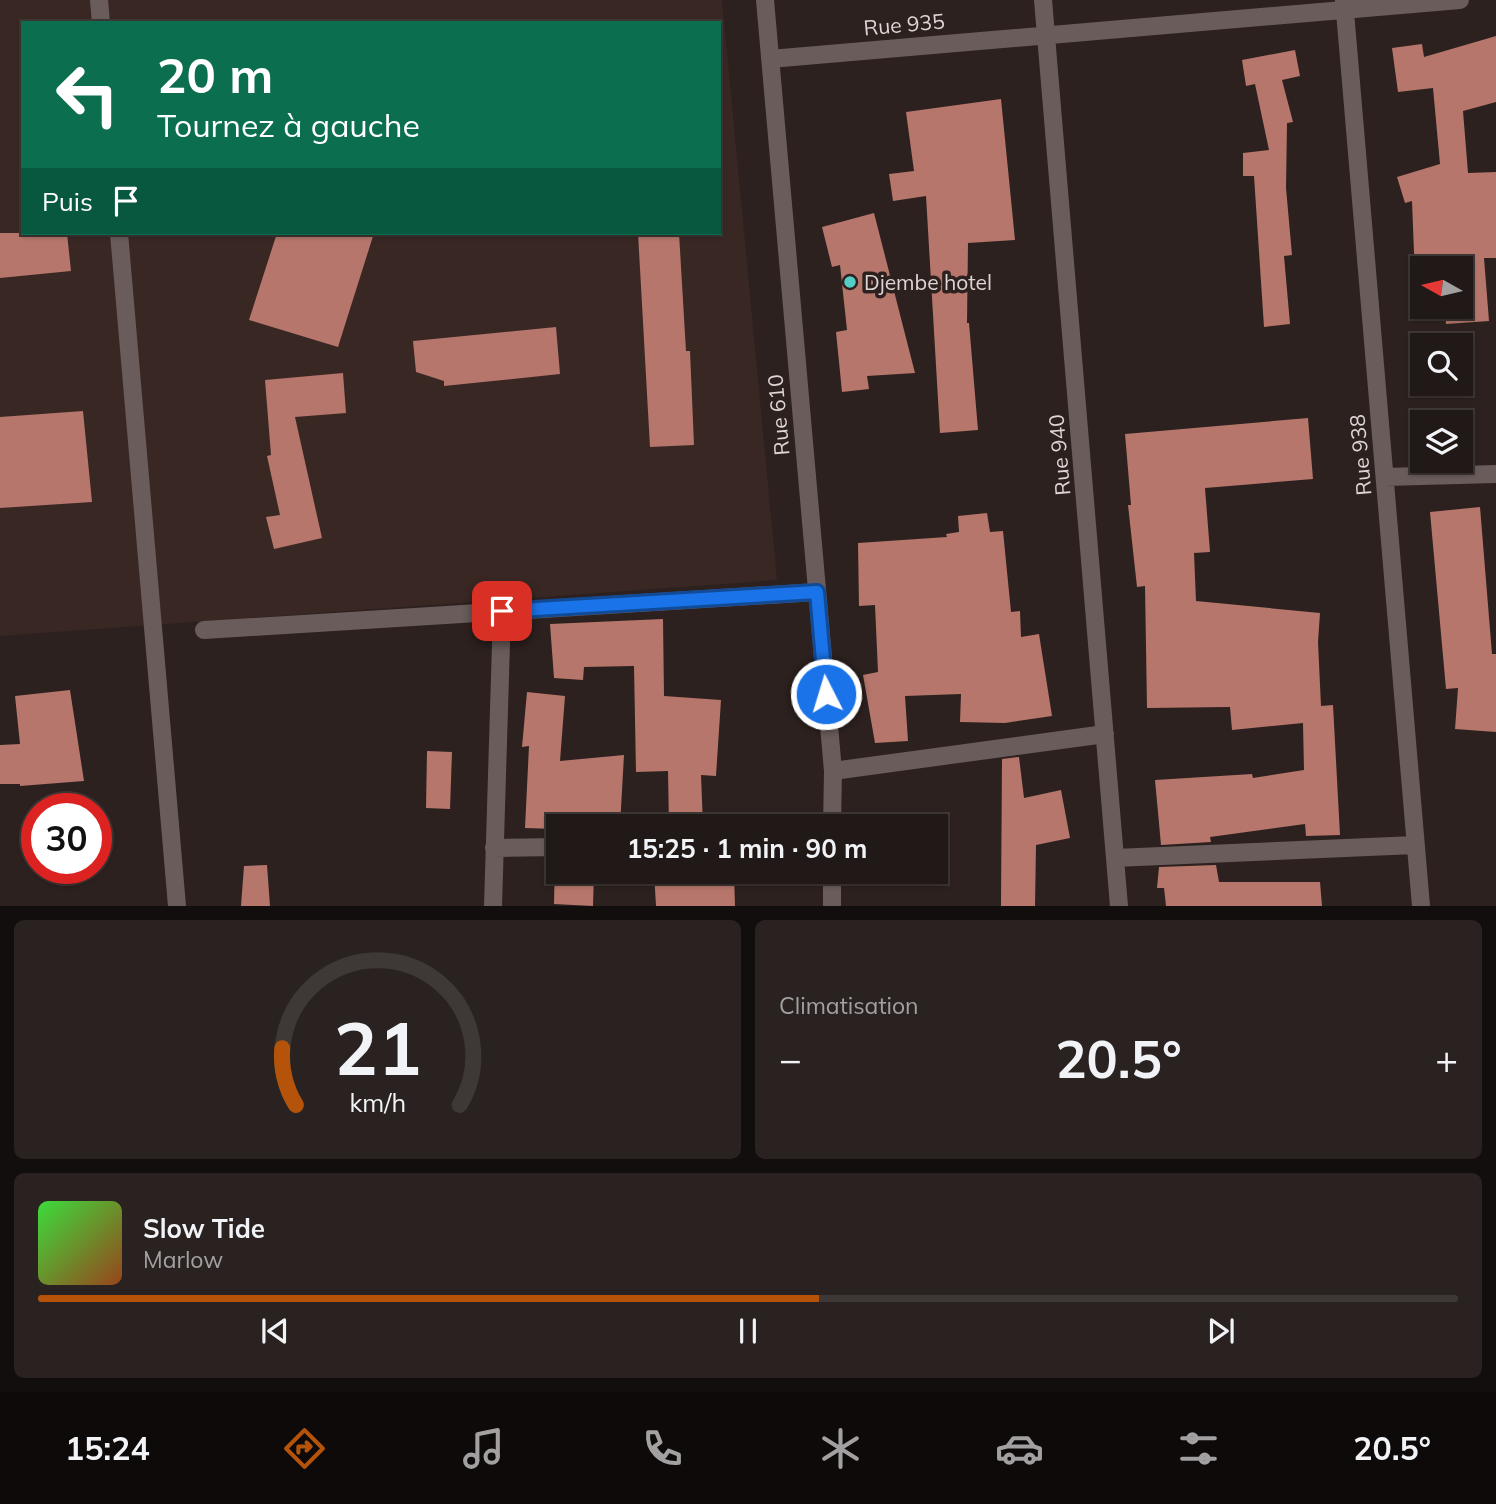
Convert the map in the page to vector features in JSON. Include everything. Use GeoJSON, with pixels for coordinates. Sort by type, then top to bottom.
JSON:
{"type":"FeatureCollection","features":[{"type":"Feature","properties":{"kind":"street"},"geometry":{"type":"LineString","coordinates":[[99,0],[101,21]]}},
{"type":"Feature","properties":{"kind":"street","name":"Rue 610"},"geometry":{"type":"LineString","coordinates":[[765,0],[832,771],[832,814]]}},
{"type":"Feature","properties":{"kind":"street","name":"Rue 940"},"geometry":{"type":"LineString","coordinates":[[1043,0],[1119,905]]}},
{"type":"Feature","properties":{"kind":"street","name":"Rue 935"},"geometry":{"type":"LineString","coordinates":[[770,59],[1046,35],[1345,4],[1460,0]]}},
{"type":"Feature","properties":{"kind":"street","name":"Rue 938"},"geometry":{"type":"LineString","coordinates":[[1345,4],[1420,905]]}},
{"type":"Feature","properties":{"kind":"street"},"geometry":{"type":"LineString","coordinates":[[119,235],[177,905]]}},
{"type":"Feature","properties":{"kind":"street"},"geometry":{"type":"LineString","coordinates":[[1385,477],[1496,474]]}},
{"type":"Feature","properties":{"kind":"street"},"geometry":{"type":"LineString","coordinates":[[204,630],[817,592]]}},
{"type":"Feature","properties":{"kind":"street"},"geometry":{"type":"LineString","coordinates":[[493,905],[502,611]]}},
{"type":"Feature","properties":{"kind":"street"},"geometry":{"type":"LineString","coordinates":[[832,771],[1105,734]]}},
{"type":"Feature","properties":{"kind":"street"},"geometry":{"type":"LineString","coordinates":[[1115,858],[1415,845]]}},
{"type":"Feature","properties":{"kind":"street"},"geometry":{"type":"LineString","coordinates":[[494,848],[546,847]]}},
{"type":"Feature","properties":{"kind":"street"},"geometry":{"type":"LineString","coordinates":[[832,884],[832,905]]}},
{"type":"Feature","properties":{"kind":"shaded area"},"geometry":{"type":"Polygon","coordinates":[[[0,0],[722,0],[777,580],[0,636],[0,0]]]}},
{"type":"Feature","properties":{"kind":"building"},"geometry":{"type":"Polygon","coordinates":[[[1496,36],[1496,102],[1463,111],[1468,173],[1496,172],[1496,258],[1484,258],[1489,321],[1446,324],[1446,319],[1474,318],[1474,256],[1414,256],[1412,201],[1405,203],[1397,177],[1440,164],[1433,88],[1398,92],[1392,48],[1422,44],[1424,57],[1496,36]]]}},
{"type":"Feature","properties":{"kind":"building"},"geometry":{"type":"Polygon","coordinates":[[[1295,50],[1300,76],[1282,80],[1293,122],[1287,123],[1286,188],[1292,255],[1284,256],[1290,324],[1264,327],[1254,176],[1243,176],[1243,153],[1269,150],[1255,84],[1246,86],[1242,60],[1295,50]]]}},
{"type":"Feature","properties":{"kind":"building"},"geometry":{"type":"Polygon","coordinates":[[[1001,99],[1015,240],[968,243],[967,323],[978,430],[940,433],[926,196],[893,201],[889,174],[914,171],[906,112],[1001,99]]]}},
{"type":"Feature","properties":{"kind":"building"},"geometry":{"type":"Polygon","coordinates":[[[874,213],[915,373],[867,376],[869,389],[842,392],[836,332],[847,330],[840,265],[832,267],[822,227],[874,213]]]}},
{"type":"Feature","properties":{"kind":"building"},"geometry":{"type":"Polygon","coordinates":[[[0,233],[67,235],[71,271],[0,278],[0,233]]]}},
{"type":"Feature","properties":{"kind":"building"},"geometry":{"type":"Polygon","coordinates":[[[276,235],[373,235],[338,347],[249,320],[276,235]]]}},
{"type":"Feature","properties":{"kind":"building"},"geometry":{"type":"Polygon","coordinates":[[[638,235],[679,235],[686,351],[690,351],[694,445],[650,447],[638,235]]]}},
{"type":"Feature","properties":{"kind":"building"},"geometry":{"type":"Polygon","coordinates":[[[556,327],[560,374],[444,386],[444,381],[416,372],[413,341],[556,327]]]}},
{"type":"Feature","properties":{"kind":"building"},"geometry":{"type":"Polygon","coordinates":[[[343,373],[346,413],[295,417],[322,538],[274,549],[266,517],[280,515],[267,456],[271,455],[265,380],[343,373]]]}},
{"type":"Feature","properties":{"kind":"building"},"geometry":{"type":"Polygon","coordinates":[[[83,411],[92,502],[0,508],[0,417],[83,411]]]}},
{"type":"Feature","properties":{"kind":"building"},"geometry":{"type":"Polygon","coordinates":[[[1308,418],[1313,479],[1205,488],[1210,552],[1194,553],[1196,601],[1320,613],[1318,642],[1321,706],[1333,705],[1340,835],[1306,836],[1305,824],[1210,837],[1211,842],[1161,845],[1155,780],[1252,774],[1253,778],[1304,770],[1303,723],[1232,730],[1230,707],[1147,708],[1145,586],[1137,587],[1128,505],[1131,505],[1125,434],[1308,418]]]}},
{"type":"Feature","properties":{"kind":"building"},"geometry":{"type":"Polygon","coordinates":[[[1480,507],[1492,654],[1496,654],[1496,732],[1455,729],[1458,688],[1446,689],[1430,512],[1480,507]]]}},
{"type":"Feature","properties":{"kind":"building"},"geometry":{"type":"Polygon","coordinates":[[[987,513],[990,532],[1003,531],[1011,612],[1020,611],[1021,637],[1039,634],[1052,716],[1005,723],[960,722],[961,694],[905,696],[908,741],[875,743],[863,675],[878,672],[875,605],[859,606],[858,543],[947,537],[946,534],[959,532],[958,516],[987,513]]]}},
{"type":"Feature","properties":{"kind":"building"},"geometry":{"type":"Polygon","coordinates":[[[663,619],[664,696],[721,700],[716,776],[701,775],[703,814],[669,814],[668,771],[636,772],[634,666],[584,667],[583,680],[554,678],[550,624],[663,619]]]}},
{"type":"Feature","properties":{"kind":"building"},"geometry":{"type":"Polygon","coordinates":[[[70,690],[84,781],[20,786],[0,784],[0,745],[20,744],[15,696],[70,690]]]}},
{"type":"Feature","properties":{"kind":"building"},"geometry":{"type":"Polygon","coordinates":[[[527,692],[565,696],[560,761],[624,755],[621,814],[546,814],[546,829],[525,828],[529,746],[522,747],[527,692]]]}},
{"type":"Feature","properties":{"kind":"building"},"geometry":{"type":"Polygon","coordinates":[[[427,751],[452,752],[450,809],[426,808],[427,751]]]}},
{"type":"Feature","properties":{"kind":"building"},"geometry":{"type":"Polygon","coordinates":[[[1019,757],[1024,798],[1061,790],[1070,838],[1036,845],[1035,906],[1001,906],[1002,759],[1019,757]]]}},
{"type":"Feature","properties":{"kind":"building"},"geometry":{"type":"Polygon","coordinates":[[[267,865],[270,906],[241,906],[244,866],[267,865]]]}},
{"type":"Feature","properties":{"kind":"building"},"geometry":{"type":"Polygon","coordinates":[[[1216,865],[1219,882],[1320,882],[1322,906],[1166,906],[1164,888],[1157,888],[1159,867],[1216,865]]]}},
{"type":"Feature","properties":{"kind":"building"},"geometry":{"type":"Polygon","coordinates":[[[554,884],[594,884],[593,906],[554,904],[554,884]]]}},
{"type":"Feature","properties":{"kind":"building"},"geometry":{"type":"Polygon","coordinates":[[[655,884],[734,884],[735,906],[656,906],[655,884]]]}},
{"type":"Feature","properties":{"kind":"place","name":"Djembe hotel"},"geometry":{"type":"Point","coordinates":[850,282]}},
{"type":"Feature","properties":{"kind":"route"},"geometry":{"type":"LineString","coordinates":[[502,611],[817,592],[826,694]]}}]}
